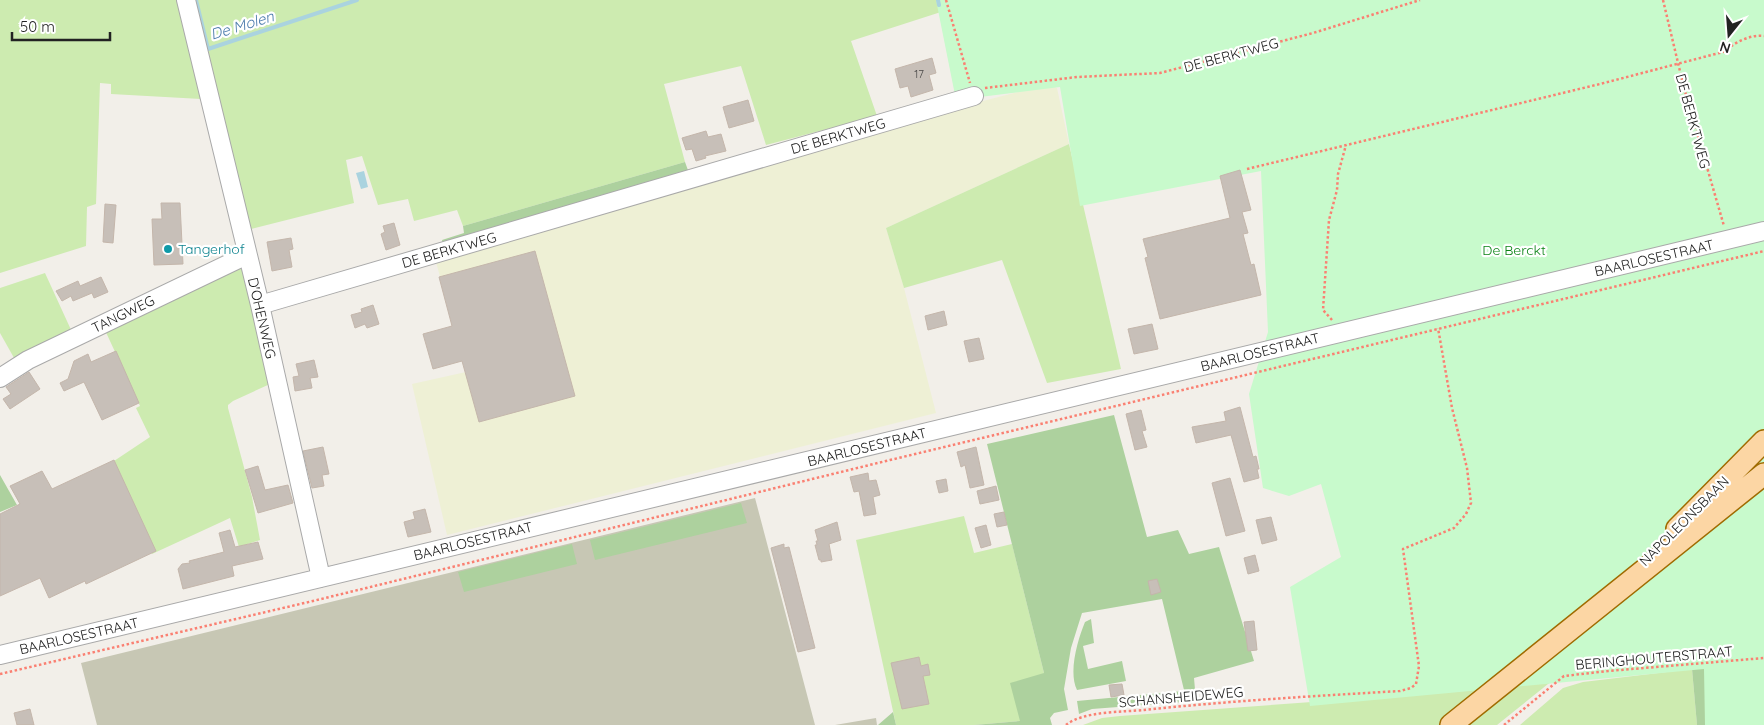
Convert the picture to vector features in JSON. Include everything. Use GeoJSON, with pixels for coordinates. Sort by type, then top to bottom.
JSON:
{"type":"FeatureCollection","features":[{"type":"Feature","properties":{"kind":"main road","name":"NAPOLEONSBAAN"},"geometry":{"type":"LineString","coordinates":[[1605,602],[1764,441]]}},
{"type":"Feature","properties":{"kind":"main road","name":"NAPOLEONSBAAN"},"geometry":{"type":"LineString","coordinates":[[1451,725],[1764,474]]}},
{"type":"Feature","properties":{"kind":"street","name":"D'OHENWEG"},"geometry":{"type":"LineString","coordinates":[[186,0],[260,305],[321,578]]}},
{"type":"Feature","properties":{"kind":"street","name":"DE BERKTWEG"},"geometry":{"type":"LineString","coordinates":[[260,305],[974,96]]}},
{"type":"Feature","properties":{"kind":"street","name":"BAARLOSESTRAAT"},"geometry":{"type":"LineString","coordinates":[[0,655],[1764,230]]}},
{"type":"Feature","properties":{"kind":"street","name":"TANGWEG"},"geometry":{"type":"LineString","coordinates":[[0,378],[28,360],[247,254]]}},
{"type":"Feature","properties":{"kind":"path"},"geometry":{"type":"LineString","coordinates":[[946,0],[974,96]]}},
{"type":"Feature","properties":{"kind":"path","name":"DE BERKTWEG"},"geometry":{"type":"LineString","coordinates":[[974,96],[984,88],[1078,77],[1160,73],[1313,33],[1420,0]]}},
{"type":"Feature","properties":{"kind":"path","name":"DE BERKTWEG"},"geometry":{"type":"LineString","coordinates":[[1663,0],[1710,182],[1731,239]]}},
{"type":"Feature","properties":{"kind":"path"},"geometry":{"type":"LineString","coordinates":[[1247,169],[1678,64],[1723,52],[1734,43],[1757,35],[1764,36]]}},
{"type":"Feature","properties":{"kind":"path"},"geometry":{"type":"LineString","coordinates":[[1346,145],[1329,220],[1323,310],[1343,332],[1346,352]]}},
{"type":"Feature","properties":{"kind":"path"},"geometry":{"type":"LineString","coordinates":[[0,674],[313,601],[890,460],[1764,251]]}},
{"type":"Feature","properties":{"kind":"path","name":"SCHANSHEIDEWEG"},"geometry":{"type":"LineString","coordinates":[[1066,725],[1092,715],[1300,697],[1400,691],[1411,688],[1416,684],[1419,666],[1403,549],[1454,528],[1466,514],[1470,502],[1467,468],[1452,408],[1438,328]]}},
{"type":"Feature","properties":{"kind":"path","name":"BERINGHOUTERSTRAAT"},"geometry":{"type":"LineString","coordinates":[[1504,725],[1564,676],[1764,658]]}},
{"type":"Feature","properties":{"kind":"shaded area"},"geometry":{"type":"Polygon","coordinates":[[[1037,87],[1057,88],[1069,144],[886,228],[904,288],[936,413],[447,535],[412,384],[466,372],[436,262],[940,112],[1037,87]]]}},
{"type":"Feature","properties":{"kind":"shaded area"},"geometry":{"type":"Polygon","coordinates":[[[755,498],[815,725],[97,725],[81,663],[755,498]]]}},
{"type":"Feature","properties":{"kind":"shaded area"},"geometry":{"type":"Polygon","coordinates":[[[876,718],[877,725],[835,725],[876,718]]]}},
{"type":"Feature","properties":{"kind":"green space"},"geometry":{"type":"Polygon","coordinates":[[[0,0],[177,0],[201,99],[111,94],[111,84],[100,83],[96,204],[87,207],[86,246],[0,273],[0,0]]]}},
{"type":"Feature","properties":{"kind":"green space"},"geometry":{"type":"Polygon","coordinates":[[[191,0],[941,0],[944,11],[851,41],[877,116],[766,145],[741,66],[664,84],[685,162],[463,226],[457,210],[414,221],[408,199],[378,205],[362,156],[346,160],[354,203],[247,230],[191,0]]]}},
{"type":"Feature","properties":{"kind":"green space","name":"De Berckt"},"geometry":{"type":"Polygon","coordinates":[[[936,0],[1764,0],[1764,725],[1705,725],[1704,669],[1310,706],[1290,587],[1341,557],[1321,484],[1289,496],[1263,488],[1249,394],[1268,332],[1261,171],[1080,206],[1060,87],[956,100],[936,0]]]}},
{"type":"Feature","properties":{"kind":"green space"},"geometry":{"type":"Polygon","coordinates":[[[1069,144],[1121,369],[1047,383],[1002,260],[904,288],[886,228],[1069,144]]]}},
{"type":"Feature","properties":{"kind":"green space"},"geometry":{"type":"Polygon","coordinates":[[[685,162],[689,173],[443,245],[442,240],[464,233],[463,226],[685,162]]]}},
{"type":"Feature","properties":{"kind":"green space"},"geometry":{"type":"Polygon","coordinates":[[[236,267],[245,273],[270,384],[228,405],[252,497],[260,540],[239,547],[230,518],[152,554],[111,463],[150,437],[136,408],[140,406],[104,328],[236,267]]]}},
{"type":"Feature","properties":{"kind":"green space"},"geometry":{"type":"Polygon","coordinates":[[[45,273],[72,332],[18,365],[0,333],[0,288],[45,273]]]}},
{"type":"Feature","properties":{"kind":"green space"},"geometry":{"type":"Polygon","coordinates":[[[1114,415],[1147,537],[1178,530],[1189,554],[1219,547],[1254,661],[1194,678],[1196,701],[1092,709],[1079,714],[1077,701],[1184,690],[1162,599],[1082,613],[1071,648],[1064,689],[1068,710],[1054,713],[1050,718],[1052,725],[974,725],[1020,721],[1010,683],[1044,673],[987,444],[1114,415]]]}},
{"type":"Feature","properties":{"kind":"green space"},"geometry":{"type":"Polygon","coordinates":[[[0,475],[17,505],[0,512],[0,475]]]}},
{"type":"Feature","properties":{"kind":"green space"},"geometry":{"type":"Polygon","coordinates":[[[741,503],[747,523],[595,560],[590,540],[741,503]]]}},
{"type":"Feature","properties":{"kind":"green space"},"geometry":{"type":"Polygon","coordinates":[[[964,516],[974,553],[1012,544],[1044,673],[1020,721],[974,725],[896,725],[856,540],[964,516]]]}},
{"type":"Feature","properties":{"kind":"green space"},"geometry":{"type":"Polygon","coordinates":[[[572,544],[577,564],[464,592],[458,572],[572,544]]]}},
{"type":"Feature","properties":{"kind":"green space"},"geometry":{"type":"Polygon","coordinates":[[[1614,607],[1563,672],[1497,725],[1462,725],[1614,607]]]}},
{"type":"Feature","properties":{"kind":"green space"},"geometry":{"type":"Polygon","coordinates":[[[1091,619],[1094,643],[1083,646],[1088,669],[1122,661],[1126,681],[1077,690],[1073,674],[1075,656],[1085,622],[1091,619]]]}},
{"type":"Feature","properties":{"kind":"green space"},"geometry":{"type":"Polygon","coordinates":[[[1504,650],[1482,691],[1439,725],[1083,725],[1102,718],[1120,716],[1451,692],[1504,650]]]}},
{"type":"Feature","properties":{"kind":"green space"},"geometry":{"type":"Polygon","coordinates":[[[1764,664],[1724,725],[1697,725],[1692,669],[1764,664]]]}},
{"type":"Feature","properties":{"kind":"green space"},"geometry":{"type":"Polygon","coordinates":[[[1692,669],[1697,725],[1520,725],[1563,688],[1583,682],[1692,669]]]}},
{"type":"Feature","properties":{"kind":"green space"},"geometry":{"type":"Polygon","coordinates":[[[893,712],[896,725],[878,725],[893,712]]]}},
{"type":"Feature","properties":{"kind":"water"},"geometry":{"type":"Polygon","coordinates":[[[364,171],[368,187],[361,189],[356,173],[364,171]]]}},
{"type":"Feature","properties":{"kind":"building"},"geometry":{"type":"Polygon","coordinates":[[[932,58],[936,73],[929,75],[933,90],[911,97],[908,86],[900,88],[895,69],[932,58]]]}},
{"type":"Feature","properties":{"kind":"building"},"geometry":{"type":"Polygon","coordinates":[[[748,100],[754,121],[729,128],[723,107],[748,100]]]}},
{"type":"Feature","properties":{"kind":"building"},"geometry":{"type":"Polygon","coordinates":[[[706,131],[708,137],[721,134],[726,151],[705,156],[706,158],[696,161],[692,149],[686,150],[682,138],[706,131]]]}},
{"type":"Feature","properties":{"kind":"building"},"geometry":{"type":"Polygon","coordinates":[[[1240,170],[1251,210],[1242,212],[1248,233],[1243,234],[1251,265],[1254,264],[1261,295],[1160,319],[1145,258],[1148,257],[1143,239],[1230,218],[1220,176],[1240,170]]]}},
{"type":"Feature","properties":{"kind":"building"},"geometry":{"type":"Polygon","coordinates":[[[161,203],[180,203],[183,264],[154,265],[152,219],[162,219],[161,203]]]}},
{"type":"Feature","properties":{"kind":"building"},"geometry":{"type":"Polygon","coordinates":[[[105,204],[116,205],[113,243],[103,242],[105,204]]]}},
{"type":"Feature","properties":{"kind":"building"},"geometry":{"type":"Polygon","coordinates":[[[394,223],[400,245],[386,250],[381,234],[385,232],[383,226],[394,223]]]}},
{"type":"Feature","properties":{"kind":"building"},"geometry":{"type":"Polygon","coordinates":[[[291,238],[293,249],[289,250],[292,267],[272,271],[267,242],[291,238]]]}},
{"type":"Feature","properties":{"kind":"building"},"geometry":{"type":"Polygon","coordinates":[[[535,251],[575,396],[479,422],[462,361],[433,369],[423,334],[452,326],[439,277],[535,251]]]}},
{"type":"Feature","properties":{"kind":"building"},"geometry":{"type":"Polygon","coordinates":[[[101,277],[108,292],[94,298],[92,293],[73,301],[71,296],[62,301],[56,291],[78,281],[80,286],[101,277]]]}},
{"type":"Feature","properties":{"kind":"building"},"geometry":{"type":"Polygon","coordinates":[[[373,305],[379,324],[367,328],[365,324],[355,328],[351,315],[362,312],[361,309],[373,305]]]}},
{"type":"Feature","properties":{"kind":"building"},"geometry":{"type":"Polygon","coordinates":[[[944,311],[947,325],[928,330],[925,316],[944,311]]]}},
{"type":"Feature","properties":{"kind":"building"},"geometry":{"type":"Polygon","coordinates":[[[1152,324],[1158,349],[1134,354],[1128,329],[1152,324]]]}},
{"type":"Feature","properties":{"kind":"building"},"geometry":{"type":"Polygon","coordinates":[[[979,338],[984,359],[969,362],[964,341],[979,338]]]}},
{"type":"Feature","properties":{"kind":"building"},"geometry":{"type":"Polygon","coordinates":[[[116,351],[139,403],[102,420],[84,382],[64,391],[60,383],[68,379],[74,361],[88,354],[91,362],[116,351]]]}},
{"type":"Feature","properties":{"kind":"building"},"geometry":{"type":"Polygon","coordinates":[[[314,360],[318,377],[310,378],[312,388],[295,391],[293,377],[299,376],[296,364],[314,360]]]}},
{"type":"Feature","properties":{"kind":"building"},"geometry":{"type":"Polygon","coordinates":[[[29,372],[40,389],[10,409],[3,399],[11,394],[6,387],[29,372]]]}},
{"type":"Feature","properties":{"kind":"building"},"geometry":{"type":"Polygon","coordinates":[[[1240,407],[1253,457],[1256,456],[1259,469],[1257,469],[1259,478],[1244,482],[1231,435],[1196,443],[1192,427],[1226,421],[1224,412],[1240,407]]]}},
{"type":"Feature","properties":{"kind":"building"},"geometry":{"type":"Polygon","coordinates":[[[1141,410],[1146,430],[1142,431],[1147,447],[1135,450],[1126,414],[1141,410]]]}},
{"type":"Feature","properties":{"kind":"building"},"geometry":{"type":"Polygon","coordinates":[[[323,447],[329,474],[322,475],[324,486],[312,488],[303,451],[323,447]]]}},
{"type":"Feature","properties":{"kind":"building"},"geometry":{"type":"Polygon","coordinates":[[[976,447],[984,485],[970,488],[965,465],[961,467],[957,452],[976,447]]]}},
{"type":"Feature","properties":{"kind":"building"},"geometry":{"type":"Polygon","coordinates":[[[114,460],[156,551],[86,584],[85,581],[49,598],[40,578],[0,596],[0,514],[20,504],[10,486],[42,471],[52,489],[114,460]]]}},
{"type":"Feature","properties":{"kind":"building"},"geometry":{"type":"Polygon","coordinates":[[[258,466],[265,490],[288,485],[293,503],[258,513],[245,470],[258,466]]]}},
{"type":"Feature","properties":{"kind":"building"},"geometry":{"type":"Polygon","coordinates":[[[868,473],[869,481],[876,480],[880,495],[873,497],[876,514],[864,516],[859,491],[854,492],[850,477],[868,473]]]}},
{"type":"Feature","properties":{"kind":"building"},"geometry":{"type":"Polygon","coordinates":[[[1230,478],[1245,531],[1226,536],[1212,483],[1230,478]]]}},
{"type":"Feature","properties":{"kind":"building"},"geometry":{"type":"Polygon","coordinates":[[[946,479],[948,491],[939,493],[936,481],[946,479]]]}},
{"type":"Feature","properties":{"kind":"building"},"geometry":{"type":"Polygon","coordinates":[[[996,486],[999,500],[980,504],[977,491],[996,486]]]}},
{"type":"Feature","properties":{"kind":"building"},"geometry":{"type":"Polygon","coordinates":[[[425,509],[431,532],[408,537],[404,522],[415,519],[413,512],[425,509]]]}},
{"type":"Feature","properties":{"kind":"building"},"geometry":{"type":"Polygon","coordinates":[[[1004,512],[1007,525],[997,527],[994,514],[1004,512]]]}},
{"type":"Feature","properties":{"kind":"building"},"geometry":{"type":"Polygon","coordinates":[[[1271,517],[1277,540],[1262,544],[1256,520],[1271,517]]]}},
{"type":"Feature","properties":{"kind":"building"},"geometry":{"type":"Polygon","coordinates":[[[837,522],[841,540],[829,544],[832,560],[821,562],[815,545],[817,545],[816,541],[818,541],[815,530],[837,522]]]}},
{"type":"Feature","properties":{"kind":"building"},"geometry":{"type":"Polygon","coordinates":[[[986,525],[991,545],[981,548],[975,528],[986,525]]]}},
{"type":"Feature","properties":{"kind":"building"},"geometry":{"type":"Polygon","coordinates":[[[230,530],[235,547],[258,542],[263,559],[232,566],[234,576],[183,589],[178,569],[182,564],[190,563],[189,561],[224,552],[219,533],[230,530]]]}},
{"type":"Feature","properties":{"kind":"building"},"geometry":{"type":"Polygon","coordinates":[[[784,544],[784,548],[789,547],[815,648],[798,652],[771,548],[784,544]]]}},
{"type":"Feature","properties":{"kind":"building"},"geometry":{"type":"Polygon","coordinates":[[[1255,555],[1259,571],[1248,574],[1244,558],[1255,555]]]}},
{"type":"Feature","properties":{"kind":"building"},"geometry":{"type":"Polygon","coordinates":[[[1157,579],[1161,592],[1151,595],[1148,581],[1157,579]]]}},
{"type":"Feature","properties":{"kind":"building"},"geometry":{"type":"Polygon","coordinates":[[[1254,621],[1257,650],[1248,651],[1244,622],[1254,621]]]}},
{"type":"Feature","properties":{"kind":"building"},"geometry":{"type":"Polygon","coordinates":[[[919,657],[921,666],[928,664],[930,675],[923,676],[929,704],[902,709],[891,663],[919,657]]]}},
{"type":"Feature","properties":{"kind":"building"},"geometry":{"type":"Polygon","coordinates":[[[1122,684],[1124,695],[1111,697],[1109,685],[1122,684]]]}},
{"type":"Feature","properties":{"kind":"building"},"geometry":{"type":"Polygon","coordinates":[[[30,709],[34,725],[17,725],[14,713],[30,709]]]}},
{"type":"Feature","properties":{"kind":"waterway","name":"De Molen"},"geometry":{"type":"LineString","coordinates":[[196,0],[208,49],[357,0]]}},
{"type":"Feature","properties":{"kind":"waterway"},"geometry":{"type":"LineString","coordinates":[[938,0],[939,5]]}},
{"type":"Feature","properties":{"kind":"place","name":"Tangerhof"},"geometry":{"type":"Point","coordinates":[168,249]}}]}
